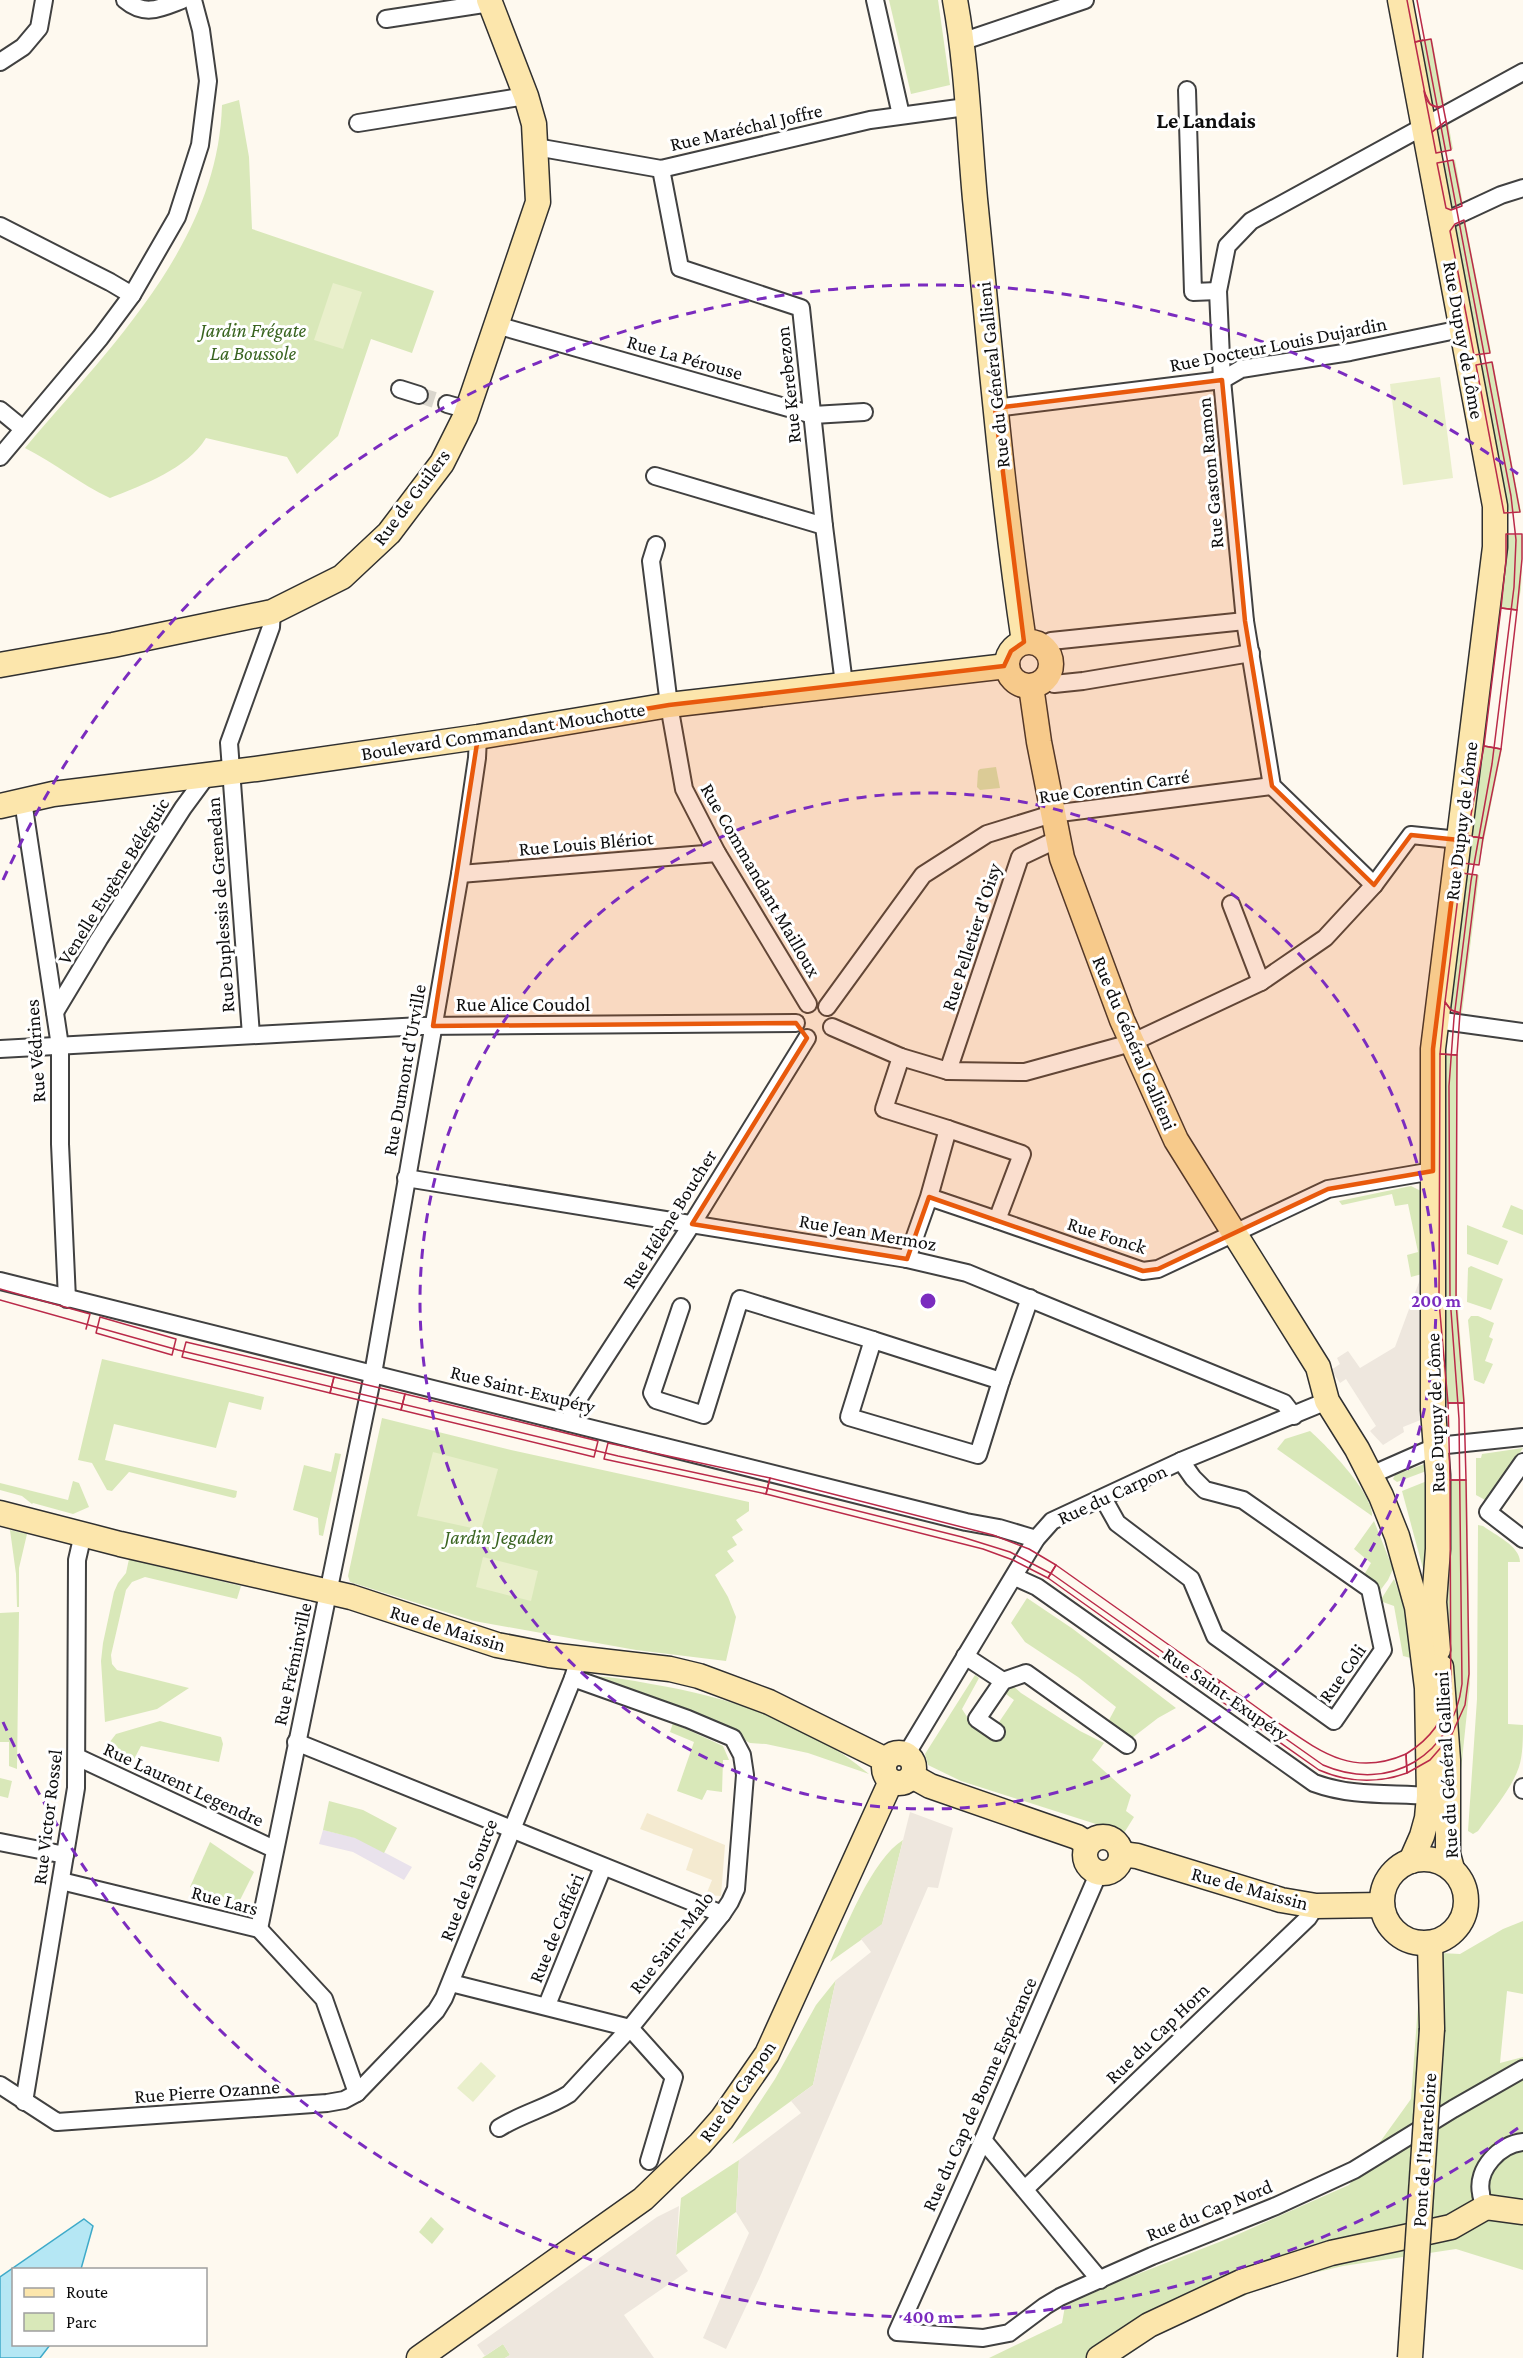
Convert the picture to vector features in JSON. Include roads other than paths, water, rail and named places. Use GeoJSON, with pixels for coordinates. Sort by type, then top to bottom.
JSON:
{"type":"FeatureCollection","features":[{"type":"Feature","properties":{"kind":"main road","name":"Rue du Général Gallieni"},"geometry":{"type":"LineString","coordinates":[[955,0],[961,42],[995,408],[1033,644],[1050,658],[1050,672],[1038,682],[1033,706],[1062,858],[1131,1043],[1176,1140],[1318,1367],[1329,1377],[1370,1440],[1417,1607],[1427,1688],[1429,1796],[1422,1836],[1411,1861]]}},
{"type":"Feature","properties":{"kind":"main road","name":"Rue Dupuy de Lôme"},"geometry":{"type":"LineString","coordinates":[[1400,0],[1495,506],[1496,547],[1433,1055],[1433,1410],[1437,1446],[1438,1548],[1434,1602],[1438,1650]]}},
{"type":"Feature","properties":{"kind":"main road","name":"Rue de Guilers"},"geometry":{"type":"LineString","coordinates":[[0,664],[113,645],[272,612],[342,577],[389,533],[442,463],[457,407],[496,325],[538,202],[534,124],[526,96],[489,1]]}},
{"type":"Feature","properties":{"kind":"main road"},"geometry":{"type":"LineString","coordinates":[[1033,644],[1011,651],[1007,666],[1015,681],[1038,682]]}},
{"type":"Feature","properties":{"kind":"main road","name":"Boulevard Commandant Mouchotte"},"geometry":{"type":"LineString","coordinates":[[11,803],[53,794],[478,737],[669,705],[1007,666]]}},
{"type":"Feature","properties":{"kind":"main road","name":"Rue du Général Gallieni"},"geometry":{"type":"LineString","coordinates":[[1318,1367],[1327,1401],[1377,1471],[1407,1522],[1415,1549],[1430,1628],[1438,1650],[1445,1705],[1448,1854],[1452,1869]]}},
{"type":"Feature","properties":{"kind":"main road","name":"Rue de Maissin"},"geometry":{"type":"LineString","coordinates":[[0,1513],[329,1592],[497,1645],[549,1655],[576,1668],[670,1669],[726,1685],[769,1702],[930,1786],[1077,1837],[1088,1844]]}},
{"type":"Feature","properties":{"kind":"main road","name":"Rue du Carpon"},"geometry":{"type":"LineString","coordinates":[[418,2358],[643,2199],[691,2153],[722,2119],[767,2054],[899,1768]]}},
{"type":"Feature","properties":{"kind":"main road"},"geometry":{"type":"LineString","coordinates":[[1097,1837],[1109,1838],[1119,1847],[1121,1854],[1115,1867],[1110,1871],[1099,1872],[1089,1866],[1085,1850],[1088,1844],[1097,1837]]}},
{"type":"Feature","properties":{"kind":"main road","name":"Rue de Maissin"},"geometry":{"type":"LineString","coordinates":[[1121,1854],[1137,1856],[1281,1900],[1316,1906],[1382,1905]]}},
{"type":"Feature","properties":{"kind":"main road"},"geometry":{"type":"LineString","coordinates":[[1432,1859],[1452,1869],[1461,1880],[1466,1906],[1454,1931],[1443,1939],[1430,1943],[1408,1940],[1398,1935],[1384,1916],[1382,1905],[1383,1891],[1389,1878],[1398,1867],[1411,1861],[1432,1859]]}},
{"type":"Feature","properties":{"kind":"main road","name":"Pont de l'Harteloire"},"geometry":{"type":"LineString","coordinates":[[1410,2358],[1432,2029],[1430,1943]]}},
{"type":"Feature","properties":{"kind":"main road"},"geometry":{"type":"LineString","coordinates":[[1099,2358],[1149,2325],[1241,2282],[1331,2253],[1451,2227],[1486,2207],[1523,2212]]}},
{"type":"Feature","properties":{"kind":"street"},"geometry":{"type":"LineString","coordinates":[[0,62],[23,47],[39,28],[44,0]]}},
{"type":"Feature","properties":{"kind":"street"},"geometry":{"type":"LineString","coordinates":[[125,0],[133,7],[153,10],[182,0]]}},
{"type":"Feature","properties":{"kind":"street"},"geometry":{"type":"LineString","coordinates":[[0,457],[22,428],[100,338],[132,295],[177,217],[200,145],[208,81],[201,30],[193,0]]}},
{"type":"Feature","properties":{"kind":"street"},"geometry":{"type":"LineString","coordinates":[[875,0],[901,115]]}},
{"type":"Feature","properties":{"kind":"street"},"geometry":{"type":"LineString","coordinates":[[961,42],[1085,0]]}},
{"type":"Feature","properties":{"kind":"street"},"geometry":{"type":"LineString","coordinates":[[386,19],[489,1]]}},
{"type":"Feature","properties":{"kind":"street","name":"Rue Gaston Ramon"},"geometry":{"type":"LineString","coordinates":[[1272,786],[1245,621],[1222,380],[1218,291],[1227,246],[1251,221],[1523,72]]}},
{"type":"Feature","properties":{"kind":"street"},"geometry":{"type":"LineString","coordinates":[[1187,90],[1193,292],[1218,291]]}},
{"type":"Feature","properties":{"kind":"street"},"geometry":{"type":"LineString","coordinates":[[358,123],[526,96]]}},
{"type":"Feature","properties":{"kind":"street","name":"Rue Maréchal Joffre"},"geometry":{"type":"LineString","coordinates":[[536,147],[662,169],[901,115],[966,107]]}},
{"type":"Feature","properties":{"kind":"street","name":"Rue Kerebezon"},"geometry":{"type":"LineString","coordinates":[[662,169],[680,268],[801,308],[824,526],[844,684]]}},
{"type":"Feature","properties":{"kind":"street"},"geometry":{"type":"LineString","coordinates":[[1443,222],[1523,188]]}},
{"type":"Feature","properties":{"kind":"street"},"geometry":{"type":"LineString","coordinates":[[0,226],[132,295]]}},
{"type":"Feature","properties":{"kind":"street","name":"Rue La Pérouse"},"geometry":{"type":"LineString","coordinates":[[496,325],[813,415],[864,412]]}},
{"type":"Feature","properties":{"kind":"street","name":"Rue Docteur Louis Dujardin"},"geometry":{"type":"LineString","coordinates":[[995,408],[1222,380],[1241,369],[1350,352],[1461,329]]}},
{"type":"Feature","properties":{"kind":"street"},"geometry":{"type":"LineString","coordinates":[[400,389],[419,395]]}},
{"type":"Feature","properties":{"kind":"street"},"geometry":{"type":"LineString","coordinates":[[0,410],[22,428]]}},
{"type":"Feature","properties":{"kind":"street"},"geometry":{"type":"LineString","coordinates":[[655,476],[824,526]]}},
{"type":"Feature","properties":{"kind":"street","name":"Rue Commandant Mailloux"},"geometry":{"type":"LineString","coordinates":[[656,545],[651,561],[669,705],[684,789],[717,853],[808,1004]]}},
{"type":"Feature","properties":{"kind":"street","name":"Rue Duplessis de Grenedan"},"geometry":{"type":"LineString","coordinates":[[251,1035],[220,773],[271,627],[272,612]]}},
{"type":"Feature","properties":{"kind":"street"},"geometry":{"type":"LineString","coordinates":[[1033,644],[1245,621]]}},
{"type":"Feature","properties":{"kind":"street"},"geometry":{"type":"LineString","coordinates":[[1038,682],[1054,684],[1083,681],[1251,653]]}},
{"type":"Feature","properties":{"kind":"street","name":"Rue Dumont d'Urville"},"geometry":{"type":"LineString","coordinates":[[365,1409],[434,1026],[477,758],[478,737]]}},
{"type":"Feature","properties":{"kind":"street","name":"Venelle Eugène Béléguic"},"geometry":{"type":"LineString","coordinates":[[55,1012],[183,808],[220,773]]}},
{"type":"Feature","properties":{"kind":"street"},"geometry":{"type":"LineString","coordinates":[[1272,786],[1374,885]]}},
{"type":"Feature","properties":{"kind":"street","name":"Rue Corentin Carré"},"geometry":{"type":"LineString","coordinates":[[827,1007],[923,875],[987,834],[1052,814],[1272,786]]}},
{"type":"Feature","properties":{"kind":"street","name":"Rue Védrines"},"geometry":{"type":"LineString","coordinates":[[11,803],[55,1012],[60,1046],[60,1144],[67,1299]]}},
{"type":"Feature","properties":{"kind":"street"},"geometry":{"type":"LineString","coordinates":[[832,1028],[901,1057],[948,1071],[1025,1072],[1131,1043],[1261,982],[1324,938],[1374,885],[1411,835],[1459,840]]}},
{"type":"Feature","properties":{"kind":"street","name":"Rue Pelletier d'Oisy"},"geometry":{"type":"LineString","coordinates":[[948,1071],[1020,857],[1058,839]]}},
{"type":"Feature","properties":{"kind":"street","name":"Rue Louis Blériot"},"geometry":{"type":"LineString","coordinates":[[459,874],[717,853]]}},
{"type":"Feature","properties":{"kind":"street"},"geometry":{"type":"LineString","coordinates":[[1231,904],[1261,982]]}},
{"type":"Feature","properties":{"kind":"street"},"geometry":{"type":"LineString","coordinates":[[818,1003],[827,1007],[832,1013],[832,1028],[827,1036],[817,1040],[807,1038],[800,1032],[796,1023],[799,1011],[808,1004],[818,1003]]}},
{"type":"Feature","properties":{"kind":"street"},"geometry":{"type":"LineString","coordinates":[[1436,1020],[1523,1032]]}},
{"type":"Feature","properties":{"kind":"street","name":"Rue Alice Coudol"},"geometry":{"type":"LineString","coordinates":[[0,1049],[434,1026],[796,1023]]}},
{"type":"Feature","properties":{"kind":"street","name":"Rue Hélène Boucher"},"geometry":{"type":"LineString","coordinates":[[570,1423],[573,1407],[692,1224],[807,1038]]}},
{"type":"Feature","properties":{"kind":"street"},"geometry":{"type":"LineString","coordinates":[[901,1057],[884,1109],[1022,1154],[997,1220]]}},
{"type":"Feature","properties":{"kind":"street"},"geometry":{"type":"LineString","coordinates":[[906,1258],[928,1197],[948,1129]]}},
{"type":"Feature","properties":{"kind":"street","name":"Rue Fonck"},"geometry":{"type":"LineString","coordinates":[[928,1197],[1143,1271],[1158,1269],[1234,1231],[1328,1189],[1433,1171]]}},
{"type":"Feature","properties":{"kind":"street","name":"Rue Jean Mermoz"},"geometry":{"type":"LineString","coordinates":[[406,1179],[906,1258],[967,1273],[1284,1403],[1294,1416]]}},
{"type":"Feature","properties":{"kind":"street","name":"Rue Saint-Exupéry"},"geometry":{"type":"LineString","coordinates":[[0,1281],[1036,1539]]}},
{"type":"Feature","properties":{"kind":"street"},"geometry":{"type":"LineString","coordinates":[[873,1340],[849,1417],[978,1455],[1029,1298]]}},
{"type":"Feature","properties":{"kind":"street"},"geometry":{"type":"LineString","coordinates":[[681,1307],[652,1393],[656,1400],[704,1414],[740,1299],[1001,1381]]}},
{"type":"Feature","properties":{"kind":"street","name":"Rue du Carpon"},"geometry":{"type":"LineString","coordinates":[[899,1768],[1036,1539],[1052,1521],[1181,1461],[1327,1401]]}},
{"type":"Feature","properties":{"kind":"street","name":"Rue Fréminville"},"geometry":{"type":"LineString","coordinates":[[259,1929],[365,1409]]}},
{"type":"Feature","properties":{"kind":"street"},"geometry":{"type":"LineString","coordinates":[[1377,1471],[1437,1446],[1523,1437]]}},
{"type":"Feature","properties":{"kind":"street","name":"Rue Coli"},"geometry":{"type":"LineString","coordinates":[[1103,1498],[1117,1524],[1191,1579],[1215,1636],[1334,1721],[1383,1650],[1370,1589],[1243,1500],[1205,1490],[1192,1478],[1181,1461]]}},
{"type":"Feature","properties":{"kind":"street"},"geometry":{"type":"LineString","coordinates":[[1523,1462],[1488,1512],[1523,1539]]}},
{"type":"Feature","properties":{"kind":"street","name":"Rue Victor Rossel"},"geometry":{"type":"LineString","coordinates":[[24,2102],[76,1788],[77,1560],[82,1534]]}},
{"type":"Feature","properties":{"kind":"street","name":"Rue Saint-Exupéry"},"geometry":{"type":"LineString","coordinates":[[1015,1577],[1037,1587],[1314,1783],[1334,1790],[1353,1793],[1429,1796]]}},
{"type":"Feature","properties":{"kind":"street"},"geometry":{"type":"LineString","coordinates":[[965,1656],[1003,1681]]}},
{"type":"Feature","properties":{"kind":"street","name":"Rue de la Source"},"geometry":{"type":"LineString","coordinates":[[357,2093],[436,2011],[451,1983],[576,1668]]}},
{"type":"Feature","properties":{"kind":"street","name":"Rue Saint-Malo"},"geometry":{"type":"LineString","coordinates":[[499,2128],[569,2094],[630,2028],[722,1914],[735,1888],[745,1775],[741,1755],[733,1738],[576,1668]]}},
{"type":"Feature","properties":{"kind":"street"},"geometry":{"type":"LineString","coordinates":[[996,1732],[977,1719],[1003,1681],[1026,1673],[1126,1745]]}},
{"type":"Feature","properties":{"kind":"street"},"geometry":{"type":"LineString","coordinates":[[296,1742],[722,1914]]}},
{"type":"Feature","properties":{"kind":"street","name":"Rue Laurent Legendre"},"geometry":{"type":"LineString","coordinates":[[76,1757],[274,1849]]}},
{"type":"Feature","properties":{"kind":"street"},"geometry":{"type":"LineString","coordinates":[[0,1842],[65,1855]]}},
{"type":"Feature","properties":{"kind":"street","name":"Rue de Caffiéri"},"geometry":{"type":"LineString","coordinates":[[547,2005],[603,1867]]}},
{"type":"Feature","properties":{"kind":"street","name":"Rue du Cap de Bonne Espérance"},"geometry":{"type":"LineString","coordinates":[[897,2332],[1099,1872]]}},
{"type":"Feature","properties":{"kind":"street","name":"Rue Lars"},"geometry":{"type":"LineString","coordinates":[[62,1881],[259,1929],[324,1999],[357,2093]]}},
{"type":"Feature","properties":{"kind":"street","name":"Rue du Cap Horn"},"geometry":{"type":"LineString","coordinates":[[1025,2189],[1308,1918],[1316,1906]]}},
{"type":"Feature","properties":{"kind":"street"},"geometry":{"type":"LineString","coordinates":[[451,1983],[547,2005],[630,2028],[674,2077],[649,2161]]}},
{"type":"Feature","properties":{"kind":"street","name":"Rue du Cap Nord"},"geometry":{"type":"LineString","coordinates":[[897,2332],[983,2338],[1009,2333],[1045,2306],[1100,2280],[1152,2256],[1276,2206],[1354,2170],[1523,2069]]}},
{"type":"Feature","properties":{"kind":"street"},"geometry":{"type":"LineString","coordinates":[[0,2085],[24,2102]]}},
{"type":"Feature","properties":{"kind":"street","name":"Rue Pierre Ozanne"},"geometry":{"type":"LineString","coordinates":[[24,2102],[57,2122],[327,2103],[344,2100],[357,2093]]}},
{"type":"Feature","properties":{"kind":"street"},"geometry":{"type":"LineString","coordinates":[[983,2140],[1100,2280]]}},
{"type":"Feature","properties":{"kind":"street"},"geometry":{"type":"LineString","coordinates":[[1486,2207],[1480,2192],[1486,2165],[1501,2149],[1523,2142]]}},
{"type":"Feature","properties":{"kind":"water"},"geometry":{"type":"Polygon","coordinates":[[[84,2219],[93,2226],[81,2268],[13,2268],[84,2219]]]}},
{"type":"Feature","properties":{"kind":"water"},"geometry":{"type":"Polygon","coordinates":[[[12,2269],[12,2346],[49,2346],[40,2358],[0,2358],[0,2277],[12,2269]]]}},
{"type":"Feature","properties":{"kind":"tunnel"},"geometry":{"type":"LineString","coordinates":[[419,395],[447,404]]}},
{"type":"Feature","properties":{"kind":"tram line"},"geometry":{"type":"LineString","coordinates":[[1407,0],[1415,42],[1423,40]]}},
{"type":"Feature","properties":{"kind":"tram line"},"geometry":{"type":"LineString","coordinates":[[0,1300],[178,1350],[618,1456],[766,1488],[962,1537],[1010,1552],[1052,1574],[1323,1765],[1348,1773],[1372,1775],[1394,1771],[1414,1762],[1432,1748],[1446,1731],[1456,1709],[1462,1684],[1459,1419],[1450,1297],[1449,1086],[1454,1018],[1471,881],[1492,764],[1514,587],[1516,540],[1511,496],[1417,0]]}},
{"type":"Feature","properties":{"kind":"tram line"},"geometry":{"type":"LineString","coordinates":[[1431,39],[1443,106],[1438,107],[1431,105],[1426,99],[1415,42],[1431,39]]}},
{"type":"Feature","properties":{"kind":"tram line"},"geometry":{"type":"LineString","coordinates":[[1424,91],[1430,104],[1437,107],[1443,106],[1446,121],[1432,132],[1424,91]]}},
{"type":"Feature","properties":{"kind":"tram line"},"geometry":{"type":"LineString","coordinates":[[1446,121],[1451,150],[1436,153],[1432,132],[1446,121]]}},
{"type":"Feature","properties":{"kind":"tram line"},"geometry":{"type":"LineString","coordinates":[[1453,160],[1462,206],[1451,210],[1446,208],[1437,163],[1453,160]]}},
{"type":"Feature","properties":{"kind":"tram line"},"geometry":{"type":"LineString","coordinates":[[1464,220],[1490,353],[1474,355],[1450,231],[1455,224],[1464,220]]}},
{"type":"Feature","properties":{"kind":"tram line"},"geometry":{"type":"LineString","coordinates":[[1492,362],[1520,512],[1504,513],[1476,365],[1492,362]]}},
{"type":"Feature","properties":{"kind":"tram line"},"geometry":{"type":"LineString","coordinates":[[1506,534],[1522,534],[1517,610],[1501,608],[1506,534]]}},
{"type":"Feature","properties":{"kind":"tram line"},"geometry":{"type":"LineString","coordinates":[[1501,608],[1517,610],[1501,749],[1484,746],[1501,608]]}},
{"type":"Feature","properties":{"kind":"tram line"},"geometry":{"type":"LineString","coordinates":[[1484,746],[1501,749],[1483,838],[1467,836],[1484,746]]}},
{"type":"Feature","properties":{"kind":"tram line"},"geometry":{"type":"LineString","coordinates":[[1467,836],[1483,838],[1479,865],[1462,863],[1467,836]]}},
{"type":"Feature","properties":{"kind":"tram line"},"geometry":{"type":"LineString","coordinates":[[1461,873],[1477,875],[1460,1013],[1451,1010],[1445,1002],[1461,873]]}},
{"type":"Feature","properties":{"kind":"tram line"},"geometry":{"type":"LineString","coordinates":[[1445,1002],[1451,1010],[1460,1013],[1457,1055],[1440,1054],[1445,1002]]}},
{"type":"Feature","properties":{"kind":"tram line"},"geometry":{"type":"LineString","coordinates":[[1440,1054],[1457,1055],[1456,1303],[1464,1403],[1448,1403],[1439,1302],[1440,1054]]}},
{"type":"Feature","properties":{"kind":"tram line"},"geometry":{"type":"LineString","coordinates":[[0,1289],[90,1314],[86,1329]]}},
{"type":"Feature","properties":{"kind":"tram line"},"geometry":{"type":"LineString","coordinates":[[100,1317],[176,1339],[172,1355],[96,1333],[100,1317]]}},
{"type":"Feature","properties":{"kind":"tram line"},"geometry":{"type":"LineString","coordinates":[[186,1342],[334,1377],[330,1393],[182,1357],[186,1342]]}},
{"type":"Feature","properties":{"kind":"tram line"},"geometry":{"type":"LineString","coordinates":[[334,1377],[405,1394],[401,1410],[330,1393],[334,1377]]}},
{"type":"Feature","properties":{"kind":"tram line"},"geometry":{"type":"LineString","coordinates":[[405,1394],[598,1441],[594,1457],[401,1410],[405,1394]]}},
{"type":"Feature","properties":{"kind":"tram line"},"geometry":{"type":"LineString","coordinates":[[1448,1403],[1464,1403],[1466,1480],[1450,1480],[1448,1403]]}},
{"type":"Feature","properties":{"kind":"tram line"},"geometry":{"type":"LineString","coordinates":[[608,1443],[770,1478],[766,1494],[604,1459],[608,1443]]}},
{"type":"Feature","properties":{"kind":"tram line"},"geometry":{"type":"LineString","coordinates":[[770,1478],[993,1535],[1029,1549],[1056,1565],[1048,1578],[1013,1560],[983,1549],[766,1494],[770,1478]]}},
{"type":"Feature","properties":{"kind":"tram line"},"geometry":{"type":"LineString","coordinates":[[1450,1480],[1466,1480],[1469,1674],[1465,1705],[1451,1736],[1450,1480]]}},
{"type":"Feature","properties":{"kind":"tram line"},"geometry":{"type":"LineString","coordinates":[[1056,1565],[1220,1681],[1211,1694],[1048,1578],[1056,1565]]}},
{"type":"Feature","properties":{"kind":"tram line"},"geometry":{"type":"LineString","coordinates":[[1220,1681],[1295,1735],[1325,1752],[1354,1762],[1370,1763],[1387,1761],[1406,1754],[1407,1773],[1385,1779],[1352,1780],[1319,1770],[1211,1694],[1220,1681]]}},
{"type":"Feature","properties":{"kind":"tram line"},"geometry":{"type":"LineString","coordinates":[[1450,1692],[1451,1736],[1430,1760],[1407,1773],[1406,1754],[1429,1736],[1435,1728],[1444,1712],[1450,1692]]}},
{"type":"Feature","properties":{"kind":"district","name":"Le Landais"},"geometry":{"type":"Point","coordinates":[1206,120]}},
{"type":"Feature","properties":{"kind":"park label","name":"Jardin Frégate La Boussole"},"geometry":{"type":"Point","coordinates":[253,342]}},
{"type":"Feature","properties":{"kind":"park label","name":"Jardin Jegaden"},"geometry":{"type":"Point","coordinates":[499,1537]}}]}
